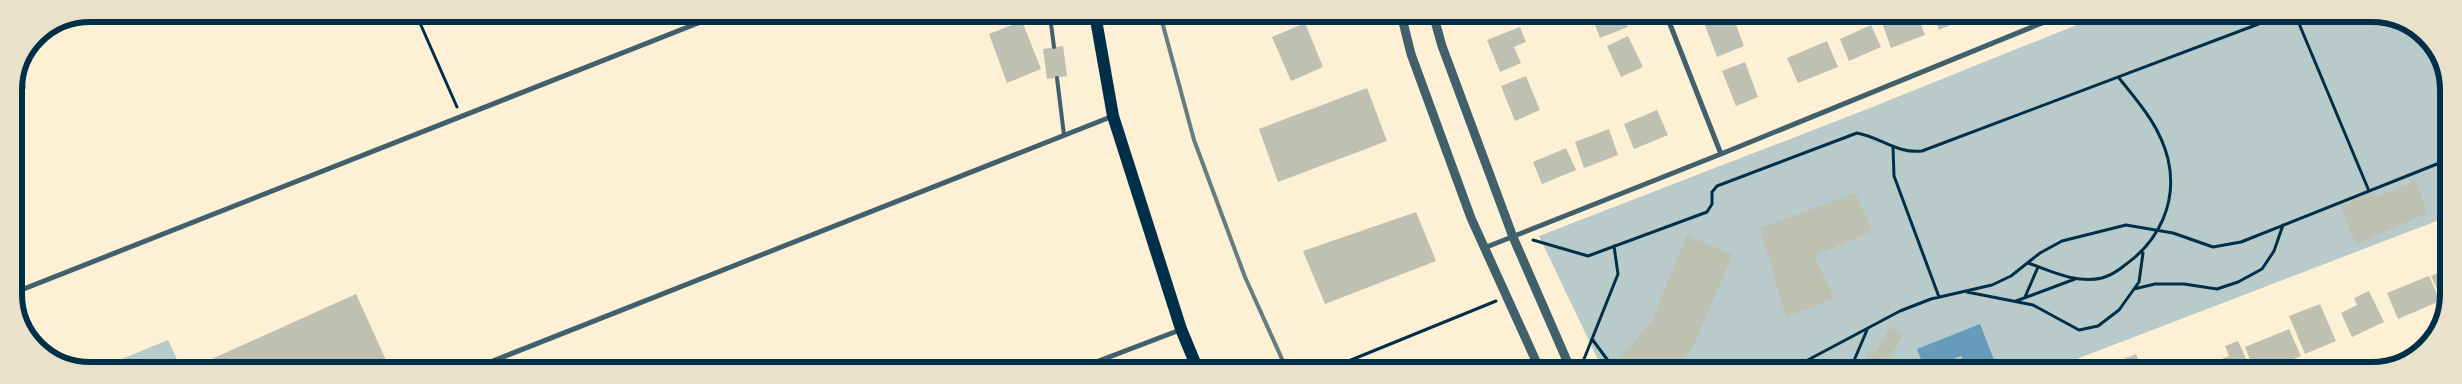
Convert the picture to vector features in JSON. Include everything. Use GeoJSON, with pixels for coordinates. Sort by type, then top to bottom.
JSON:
{"type":"FeatureCollection","features":[{"type":"Feature","properties":{"kind":"main road"},"geometry":{"type":"LineString","coordinates":[[1097,23],[1113,116],[1181,330],[1195,362]]}},
{"type":"Feature","properties":{"kind":"street"},"geometry":{"type":"LineString","coordinates":[[23,289],[698,23]]}},
{"type":"Feature","properties":{"kind":"street"},"geometry":{"type":"LineString","coordinates":[[1403,23],[1411,54],[1484,248],[1536,362]]}},
{"type":"Feature","properties":{"kind":"street"},"geometry":{"type":"LineString","coordinates":[[1436,23],[1442,46],[1512,237],[1567,362]]}},
{"type":"Feature","properties":{"kind":"street"},"geometry":{"type":"LineString","coordinates":[[1670,23],[1721,154]]}},
{"type":"Feature","properties":{"kind":"street"},"geometry":{"type":"LineString","coordinates":[[1484,248],[2042,23]]}},
{"type":"Feature","properties":{"kind":"street"},"geometry":{"type":"LineString","coordinates":[[490,362],[1113,116]]}},
{"type":"Feature","properties":{"kind":"street"},"geometry":{"type":"LineString","coordinates":[[1096,362],[1181,330]]}},
{"type":"Feature","properties":{"kind":"lane"},"geometry":{"type":"LineString","coordinates":[[1053,23],[1051,24],[1054,48]]}},
{"type":"Feature","properties":{"kind":"lane"},"geometry":{"type":"LineString","coordinates":[[1057,78],[1064,135]]}},
{"type":"Feature","properties":{"kind":"path"},"geometry":{"type":"LineString","coordinates":[[420,23],[461,117]]}},
{"type":"Feature","properties":{"kind":"path"},"geometry":{"type":"LineString","coordinates":[[1512,237],[1531,240],[1588,256],[1707,212],[1712,204],[1712,192],[1717,186],[1857,133],[1866,134],[1893,147],[1910,152],[1922,151],[2261,23]]}},
{"type":"Feature","properties":{"kind":"path"},"geometry":{"type":"LineString","coordinates":[[2299,23],[2369,191]]}},
{"type":"Feature","properties":{"kind":"path"},"geometry":{"type":"LineString","coordinates":[[2015,301],[2075,280],[2102,278],[2143,252],[2159,231],[2169,199],[2168,158],[2151,117],[2118,78]]}},
{"type":"Feature","properties":{"kind":"path"},"geometry":{"type":"LineString","coordinates":[[1893,147],[1894,176],[1939,297]]}},
{"type":"Feature","properties":{"kind":"path"},"geometry":{"type":"LineString","coordinates":[[1804,362],[1900,311],[1939,297],[1992,285],[2011,276],[2040,253],[2062,241],[2126,225],[2173,233],[2213,246],[2241,242],[2440,163]]}},
{"type":"Feature","properties":{"kind":"path"},"geometry":{"type":"LineString","coordinates":[[2134,290],[2155,284],[2184,284],[2217,289],[2238,282],[2262,270],[2274,251],[2283,225]]}},
{"type":"Feature","properties":{"kind":"path"},"geometry":{"type":"LineString","coordinates":[[1583,362],[1618,274],[1614,246]]}},
{"type":"Feature","properties":{"kind":"path"},"geometry":{"type":"LineString","coordinates":[[1964,292],[2033,305],[2079,330],[2098,326],[2119,310],[2139,282],[2143,252]]}},
{"type":"Feature","properties":{"kind":"path"},"geometry":{"type":"LineString","coordinates":[[2027,263],[2075,280]]}},
{"type":"Feature","properties":{"kind":"path"},"geometry":{"type":"LineString","coordinates":[[2024,298],[2038,267]]}},
{"type":"Feature","properties":{"kind":"path"},"geometry":{"type":"LineString","coordinates":[[1351,362],[1351,360],[1506,297]]}},
{"type":"Feature","properties":{"kind":"path"},"geometry":{"type":"LineString","coordinates":[[1853,362],[1867,329]]}},
{"type":"Feature","properties":{"kind":"path"},"geometry":{"type":"LineString","coordinates":[[1592,339],[1609,362]]}},
{"type":"Feature","properties":{"kind":"shaded area"},"geometry":{"type":"Polygon","coordinates":[[[2082,23],[2381,23],[2402,29],[2420,42],[2433,60],[2436,69],[2440,90],[2440,220],[2069,362],[1599,362],[1539,236],[1865,110],[2082,23]]]}},
{"type":"Feature","properties":{"kind":"shaded area"},"geometry":{"type":"Polygon","coordinates":[[[168,340],[178,362],[114,362],[168,340]]]}},
{"type":"Feature","properties":{"kind":"water"},"geometry":{"type":"Polygon","coordinates":[[[1980,324],[1995,362],[1964,362],[1961,356],[1946,362],[1922,362],[1917,349],[1980,324]]]}},
{"type":"Feature","properties":{"kind":"building"},"geometry":{"type":"Polygon","coordinates":[[[1017,23],[1023,23],[1041,69],[1007,83],[989,34],[1017,23]]]}},
{"type":"Feature","properties":{"kind":"building"},"geometry":{"type":"Polygon","coordinates":[[[1305,23],[1323,67],[1291,81],[1272,37],[1305,23]]]}},
{"type":"Feature","properties":{"kind":"building"},"geometry":{"type":"Polygon","coordinates":[[[1594,23],[1626,23],[1628,27],[1600,38],[1594,23]]]}},
{"type":"Feature","properties":{"kind":"building"},"geometry":{"type":"Polygon","coordinates":[[[1704,23],[1735,23],[1744,46],[1717,57],[1704,23]]]}},
{"type":"Feature","properties":{"kind":"building"},"geometry":{"type":"Polygon","coordinates":[[[1882,23],[1920,23],[1925,35],[1891,48],[1882,23]]]}},
{"type":"Feature","properties":{"kind":"building"},"geometry":{"type":"Polygon","coordinates":[[[1936,23],[1955,23],[1939,30],[1936,23]]]}},
{"type":"Feature","properties":{"kind":"building"},"geometry":{"type":"Polygon","coordinates":[[[1871,25],[1881,47],[1849,61],[1840,39],[1871,25]]]}},
{"type":"Feature","properties":{"kind":"building"},"geometry":{"type":"Polygon","coordinates":[[[1520,27],[1526,42],[1514,47],[1521,63],[1500,72],[1487,40],[1520,27]]]}},
{"type":"Feature","properties":{"kind":"building"},"geometry":{"type":"Polygon","coordinates":[[[1628,36],[1643,67],[1621,77],[1607,46],[1628,36]]]}},
{"type":"Feature","properties":{"kind":"building"},"geometry":{"type":"Polygon","coordinates":[[[1827,41],[1838,67],[1798,83],[1787,58],[1827,41]]]}},
{"type":"Feature","properties":{"kind":"building"},"geometry":{"type":"Polygon","coordinates":[[[1063,46],[1067,76],[1047,79],[1043,49],[1063,46]]]}},
{"type":"Feature","properties":{"kind":"building"},"geometry":{"type":"Polygon","coordinates":[[[1745,62],[1758,97],[1736,106],[1722,71],[1745,62]]]}},
{"type":"Feature","properties":{"kind":"building"},"geometry":{"type":"Polygon","coordinates":[[[1526,76],[1540,110],[1515,121],[1501,86],[1526,76]]]}},
{"type":"Feature","properties":{"kind":"building"},"geometry":{"type":"Polygon","coordinates":[[[1367,88],[1387,141],[1278,182],[1259,129],[1367,88]]]}},
{"type":"Feature","properties":{"kind":"building"},"geometry":{"type":"Polygon","coordinates":[[[1657,110],[1668,135],[1634,149],[1624,124],[1657,110]]]}},
{"type":"Feature","properties":{"kind":"building"},"geometry":{"type":"Polygon","coordinates":[[[1609,129],[1618,155],[1584,168],[1575,142],[1609,129]]]}},
{"type":"Feature","properties":{"kind":"building"},"geometry":{"type":"Polygon","coordinates":[[[1566,148],[1576,170],[1542,184],[1533,162],[1566,148]]]}},
{"type":"Feature","properties":{"kind":"building"},"geometry":{"type":"Polygon","coordinates":[[[2415,181],[2428,213],[2356,244],[2340,206],[2374,192],[2376,197],[2415,181]]]}},
{"type":"Feature","properties":{"kind":"building"},"geometry":{"type":"Polygon","coordinates":[[[1855,193],[1872,231],[1814,256],[1834,298],[1786,317],[1760,228],[1855,193]]]}},
{"type":"Feature","properties":{"kind":"building"},"geometry":{"type":"Polygon","coordinates":[[[1416,212],[1436,261],[1325,304],[1303,251],[1416,212]]]}},
{"type":"Feature","properties":{"kind":"building"},"geometry":{"type":"Polygon","coordinates":[[[1687,235],[1732,255],[1693,347],[1681,362],[1617,362],[1652,320],[1687,235]]]}},
{"type":"Feature","properties":{"kind":"building"},"geometry":{"type":"Polygon","coordinates":[[[2440,272],[2440,295],[2431,276],[2440,272]]]}},
{"type":"Feature","properties":{"kind":"building"},"geometry":{"type":"Polygon","coordinates":[[[2429,276],[2439,301],[2398,319],[2387,293],[2429,276]]]}},
{"type":"Feature","properties":{"kind":"building"},"geometry":{"type":"Polygon","coordinates":[[[2369,291],[2384,322],[2352,337],[2341,313],[2357,305],[2354,298],[2369,291]]]}},
{"type":"Feature","properties":{"kind":"building"},"geometry":{"type":"Polygon","coordinates":[[[356,294],[387,362],[205,362],[356,294]]]}},
{"type":"Feature","properties":{"kind":"building"},"geometry":{"type":"Polygon","coordinates":[[[2320,304],[2336,341],[2305,354],[2289,316],[2320,304]]]}},
{"type":"Feature","properties":{"kind":"building"},"geometry":{"type":"Polygon","coordinates":[[[1890,327],[1903,335],[1889,359],[1894,360],[1894,362],[1865,362],[1868,351],[1875,354],[1890,327]]]}},
{"type":"Feature","properties":{"kind":"building"},"geometry":{"type":"Polygon","coordinates":[[[2289,329],[2301,356],[2286,362],[2251,362],[2245,347],[2289,329]]]}},
{"type":"Feature","properties":{"kind":"building"},"geometry":{"type":"Polygon","coordinates":[[[2238,341],[2247,362],[2214,362],[2229,356],[2225,346],[2238,341]]]}},
{"type":"Feature","properties":{"kind":"building"},"geometry":{"type":"Polygon","coordinates":[[[2136,354],[2139,362],[2122,362],[2121,360],[2136,354]]]}},
{"type":"Feature","properties":{"kind":"railway"},"geometry":{"type":"LineString","coordinates":[[1162,23],[1194,140],[1245,277],[1283,362]]}}]}
